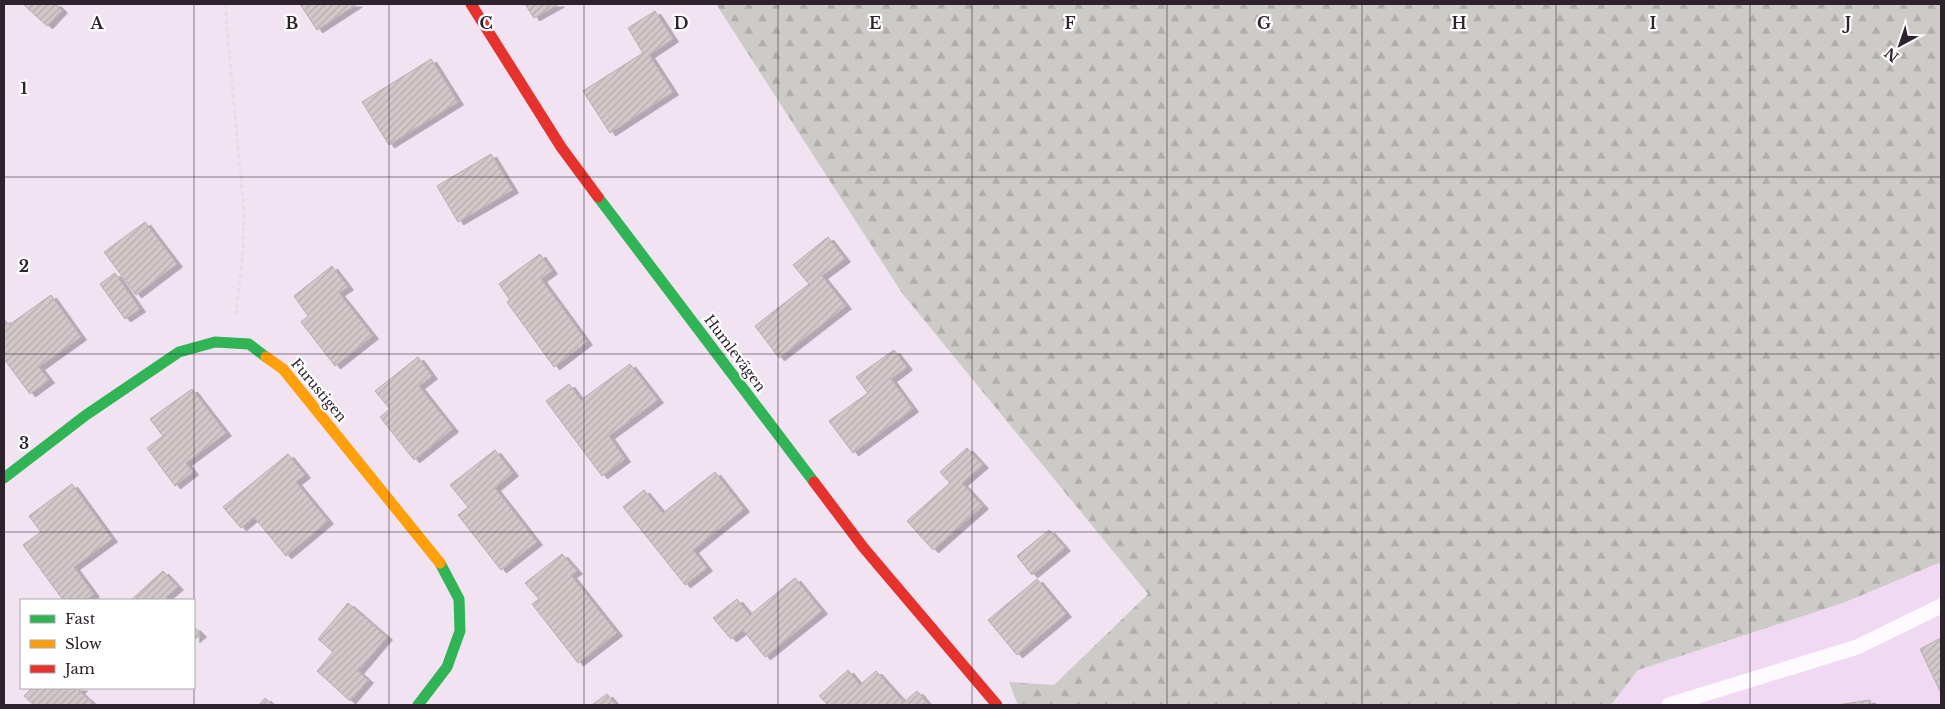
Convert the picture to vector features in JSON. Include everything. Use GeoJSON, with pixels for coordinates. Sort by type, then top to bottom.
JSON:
{"type":"FeatureCollection","features":[{"type":"Feature","properties":{"kind":"street","name":"Humlevägen"},"geometry":{"type":"LineString","coordinates":[[471,4],[567,155],[863,547],[997,705]]}},
{"type":"Feature","properties":{"kind":"street","name":"Furustigen"},"geometry":{"type":"LineString","coordinates":[[4,478],[86,415],[179,352],[215,342],[249,344],[283,369],[437,558],[459,599],[460,630],[447,667],[418,705]]}},
{"type":"Feature","properties":{"kind":"lane"},"geometry":{"type":"LineString","coordinates":[[1669,705],[1858,647],[1941,606]]}},
{"type":"Feature","properties":{"kind":"path"},"geometry":{"type":"LineString","coordinates":[[226,4],[244,212],[234,344]]}},
{"type":"Feature","properties":{"kind":"shaded area"},"geometry":{"type":"Polygon","coordinates":[[[1941,562],[1941,705],[1611,705],[1638,670],[1843,603],[1941,562]]]}},
{"type":"Feature","properties":{"kind":"green space"},"geometry":{"type":"Polygon","coordinates":[[[716,4],[1941,4],[1941,562],[1843,603],[1638,670],[1611,705],[1018,705],[1009,682],[1054,685],[1148,594],[902,293],[716,4]]]}},
{"type":"Feature","properties":{"kind":"building"},"geometry":{"type":"Polygon","coordinates":[[[23,4],[56,4],[62,10],[47,26],[23,4]]]}},
{"type":"Feature","properties":{"kind":"building"},"geometry":{"type":"Polygon","coordinates":[[[300,4],[357,4],[317,30],[300,4]]]}},
{"type":"Feature","properties":{"kind":"building"},"geometry":{"type":"Polygon","coordinates":[[[525,4],[559,4],[534,18],[525,4]]]}},
{"type":"Feature","properties":{"kind":"building"},"geometry":{"type":"Polygon","coordinates":[[[655,11],[673,39],[649,55],[673,92],[610,133],[583,91],[643,53],[628,28],[655,11]]]}},
{"type":"Feature","properties":{"kind":"building"},"geometry":{"type":"Polygon","coordinates":[[[431,59],[458,102],[389,145],[362,102],[431,59]]]}},
{"type":"Feature","properties":{"kind":"building"},"geometry":{"type":"Polygon","coordinates":[[[491,154],[513,190],[458,222],[437,186],[491,154]]]}},
{"type":"Feature","properties":{"kind":"building"},"geometry":{"type":"Polygon","coordinates":[[[145,222],[177,264],[136,295],[104,252],[145,222]]]}},
{"type":"Feature","properties":{"kind":"building"},"geometry":{"type":"Polygon","coordinates":[[[828,237],[845,259],[822,276],[846,306],[779,358],[755,326],[809,284],[793,265],[828,237]]]}},
{"type":"Feature","properties":{"kind":"building"},"geometry":{"type":"Polygon","coordinates":[[[540,254],[552,271],[541,279],[587,342],[554,367],[507,302],[510,300],[499,284],[540,254]]]}},
{"type":"Feature","properties":{"kind":"building"},"geometry":{"type":"Polygon","coordinates":[[[332,266],[348,287],[339,293],[373,336],[335,366],[301,322],[308,316],[294,296],[332,266]]]}},
{"type":"Feature","properties":{"kind":"building"},"geometry":{"type":"Polygon","coordinates":[[[115,273],[140,309],[125,319],[100,284],[115,273]]]}},
{"type":"Feature","properties":{"kind":"building"},"geometry":{"type":"Polygon","coordinates":[[[51,295],[81,337],[39,367],[49,380],[30,394],[4,359],[4,319],[9,325],[51,295]]]}},
{"type":"Feature","properties":{"kind":"building"},"geometry":{"type":"Polygon","coordinates":[[[894,350],[907,367],[891,379],[913,409],[853,453],[829,421],[868,393],[856,377],[894,350]]]}},
{"type":"Feature","properties":{"kind":"building"},"geometry":{"type":"Polygon","coordinates":[[[418,357],[432,376],[419,386],[453,429],[414,460],[380,417],[390,409],[375,391],[418,357]]]}},
{"type":"Feature","properties":{"kind":"building"},"geometry":{"type":"Polygon","coordinates":[[[630,364],[658,400],[609,436],[625,459],[602,476],[546,401],[569,384],[581,400],[630,364]]]}},
{"type":"Feature","properties":{"kind":"building"},"geometry":{"type":"Polygon","coordinates":[[[192,389],[226,433],[186,463],[193,472],[175,486],[147,448],[163,436],[150,419],[192,389]]]}},
{"type":"Feature","properties":{"kind":"building"},"geometry":{"type":"Polygon","coordinates":[[[967,448],[983,465],[962,483],[983,506],[933,550],[907,521],[950,483],[940,472],[967,448]]]}},
{"type":"Feature","properties":{"kind":"building"},"geometry":{"type":"Polygon","coordinates":[[[495,450],[513,473],[495,488],[537,542],[501,570],[458,515],[468,507],[450,485],[495,450]]]}},
{"type":"Feature","properties":{"kind":"building"},"geometry":{"type":"Polygon","coordinates":[[[288,454],[305,475],[296,482],[328,521],[286,556],[254,517],[241,528],[223,507],[288,454]]]}},
{"type":"Feature","properties":{"kind":"building"},"geometry":{"type":"Polygon","coordinates":[[[715,472],[744,509],[693,550],[707,568],[685,585],[623,507],[644,490],[663,513],[715,472]]]}},
{"type":"Feature","properties":{"kind":"building"},"geometry":{"type":"Polygon","coordinates":[[[72,484],[112,539],[74,567],[94,594],[87,599],[62,599],[23,545],[41,532],[29,516],[72,484]]]}},
{"type":"Feature","properties":{"kind":"building"},"geometry":{"type":"Polygon","coordinates":[[[1049,530],[1065,548],[1032,575],[1017,556],[1049,530]]]}},
{"type":"Feature","properties":{"kind":"building"},"geometry":{"type":"Polygon","coordinates":[[[562,554],[577,571],[571,575],[617,633],[578,663],[532,604],[539,599],[525,583],[562,554]]]}},
{"type":"Feature","properties":{"kind":"building"},"geometry":{"type":"Polygon","coordinates":[[[163,571],[178,587],[166,597],[168,599],[132,599],[163,571]]]}},
{"type":"Feature","properties":{"kind":"building"},"geometry":{"type":"Polygon","coordinates":[[[795,578],[822,611],[765,657],[743,630],[731,639],[713,618],[737,599],[750,615],[795,578]]]}},
{"type":"Feature","properties":{"kind":"building"},"geometry":{"type":"Polygon","coordinates":[[[1037,579],[1066,614],[1017,655],[988,620],[1037,579]]]}},
{"type":"Feature","properties":{"kind":"building"},"geometry":{"type":"Polygon","coordinates":[[[348,603],[387,637],[358,671],[368,680],[350,701],[317,671],[333,652],[318,639],[348,603]]]}},
{"type":"Feature","properties":{"kind":"building"},"geometry":{"type":"Polygon","coordinates":[[[195,628],[201,634],[195,639],[195,628]]]}},
{"type":"Feature","properties":{"kind":"building"},"geometry":{"type":"Polygon","coordinates":[[[1941,638],[1941,693],[1920,649],[1941,638]]]}},
{"type":"Feature","properties":{"kind":"building"},"geometry":{"type":"Polygon","coordinates":[[[848,670],[860,685],[876,671],[904,702],[917,691],[929,705],[828,705],[819,696],[848,670]]]}},
{"type":"Feature","properties":{"kind":"building"},"geometry":{"type":"Polygon","coordinates":[[[31,689],[81,689],[79,691],[95,705],[34,705],[24,696],[31,689]]]}},
{"type":"Feature","properties":{"kind":"building"},"geometry":{"type":"Polygon","coordinates":[[[607,694],[616,705],[592,705],[607,694]]]}},
{"type":"Feature","properties":{"kind":"building"},"geometry":{"type":"Polygon","coordinates":[[[265,698],[273,705],[259,705],[265,698]]]}},
{"type":"Feature","properties":{"kind":"building"},"geometry":{"type":"Polygon","coordinates":[[[1870,700],[1871,705],[1837,705],[1870,700]]]}},
{"type":"Feature","properties":{"kind":"traffic: fast"},"geometry":{"type":"LineString","coordinates":[[598,197],[814,482]]}},
{"type":"Feature","properties":{"kind":"traffic: fast"},"geometry":{"type":"LineString","coordinates":[[4,478],[86,415],[179,352],[215,342],[249,344],[266,357]]}},
{"type":"Feature","properties":{"kind":"traffic: fast"},"geometry":{"type":"LineString","coordinates":[[418,705],[447,667],[460,631],[459,599],[440,563]]}},
{"type":"Feature","properties":{"kind":"traffic: slow"},"geometry":{"type":"LineString","coordinates":[[266,357],[283,369],[440,563]]}},
{"type":"Feature","properties":{"kind":"traffic: jam"},"geometry":{"type":"LineString","coordinates":[[471,4],[561,147],[598,197]]}},
{"type":"Feature","properties":{"kind":"traffic: jam"},"geometry":{"type":"LineString","coordinates":[[814,482],[863,547],[997,705]]}}]}
